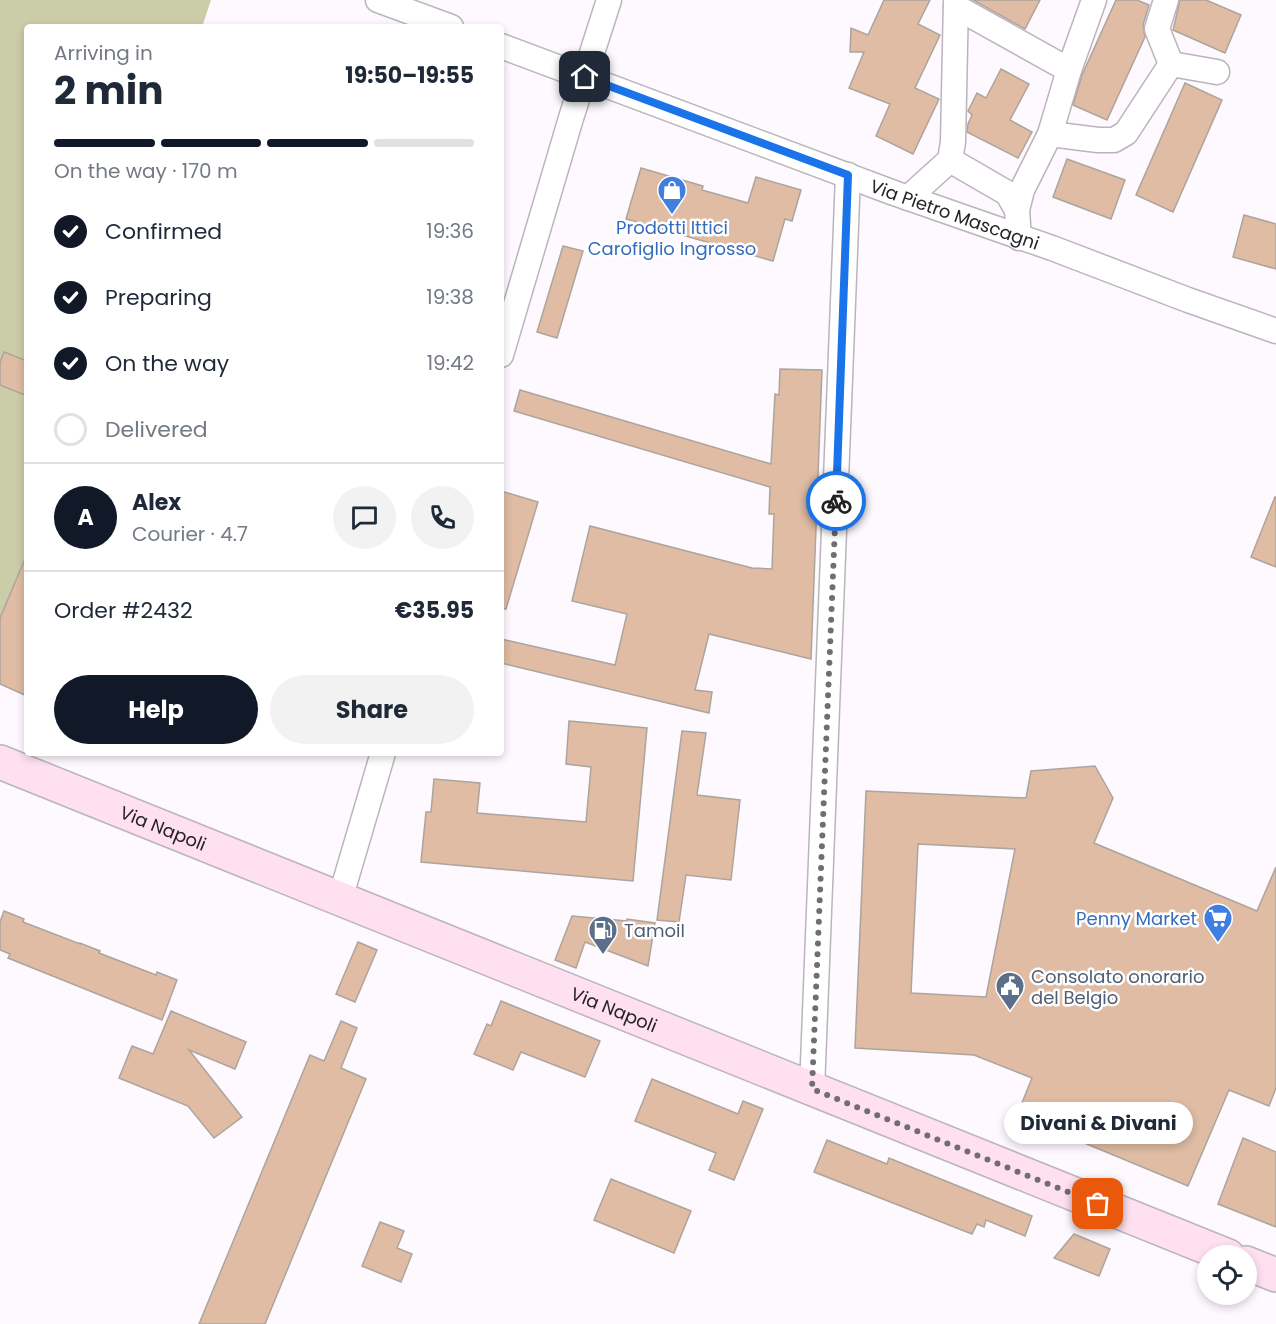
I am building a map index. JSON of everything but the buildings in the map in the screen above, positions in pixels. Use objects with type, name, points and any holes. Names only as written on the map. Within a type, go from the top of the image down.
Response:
[{"type":"main road","name":"Via Napoli","points":[[0,762],[1201,1245]]},
{"type":"main road","points":[[1257,1267],[1276,1275]]},
{"type":"street","points":[[378,0],[442,24]]},
{"type":"street","points":[[504,345],[609,0]]},
{"type":"street","points":[[1019,237],[1017,210],[1022,190],[1050,134],[1069,70],[1094,0]]},
{"type":"street","points":[[1166,0],[1157,29],[1172,64]]},
{"type":"street","points":[[908,198],[950,160],[956,4],[1069,70]]},
{"type":"street","name":"Via Pietro Mascagni","points":[[504,47],[908,198],[1276,331]]},
{"type":"street","points":[[1050,134],[1114,140],[1126,133],[1172,64]]},
{"type":"street","points":[[1172,64],[1217,72]]},
{"type":"street","points":[[950,160],[1007,193],[1017,210]]},
{"type":"street","points":[[812,1089],[848,175]]},
{"type":"street","points":[[340,899],[382,756]]},
{"type":"green space","points":[[0,0],[211,0],[203,24],[24,24],[24,559],[0,618]]},
{"type":"way so far","points":[[836,501],[812,1089],[1098,1204]]},
{"type":"place","name":"Prodotti Ittici Carofiglio Ingrosso","points":[[672,216]]},
{"type":"place","name":"Penny Market","points":[[1218,944]]},
{"type":"place","name":"Tamoil","points":[[603,956]]},
{"type":"place","name":"Consolato onorario del Belgio","points":[[1010,1012]]},
{"type":"place","name":"Divani & Divani","points":[[1098,1204]]},
{"type":"route","points":[[585,77],[848,175],[836,501]]}]
